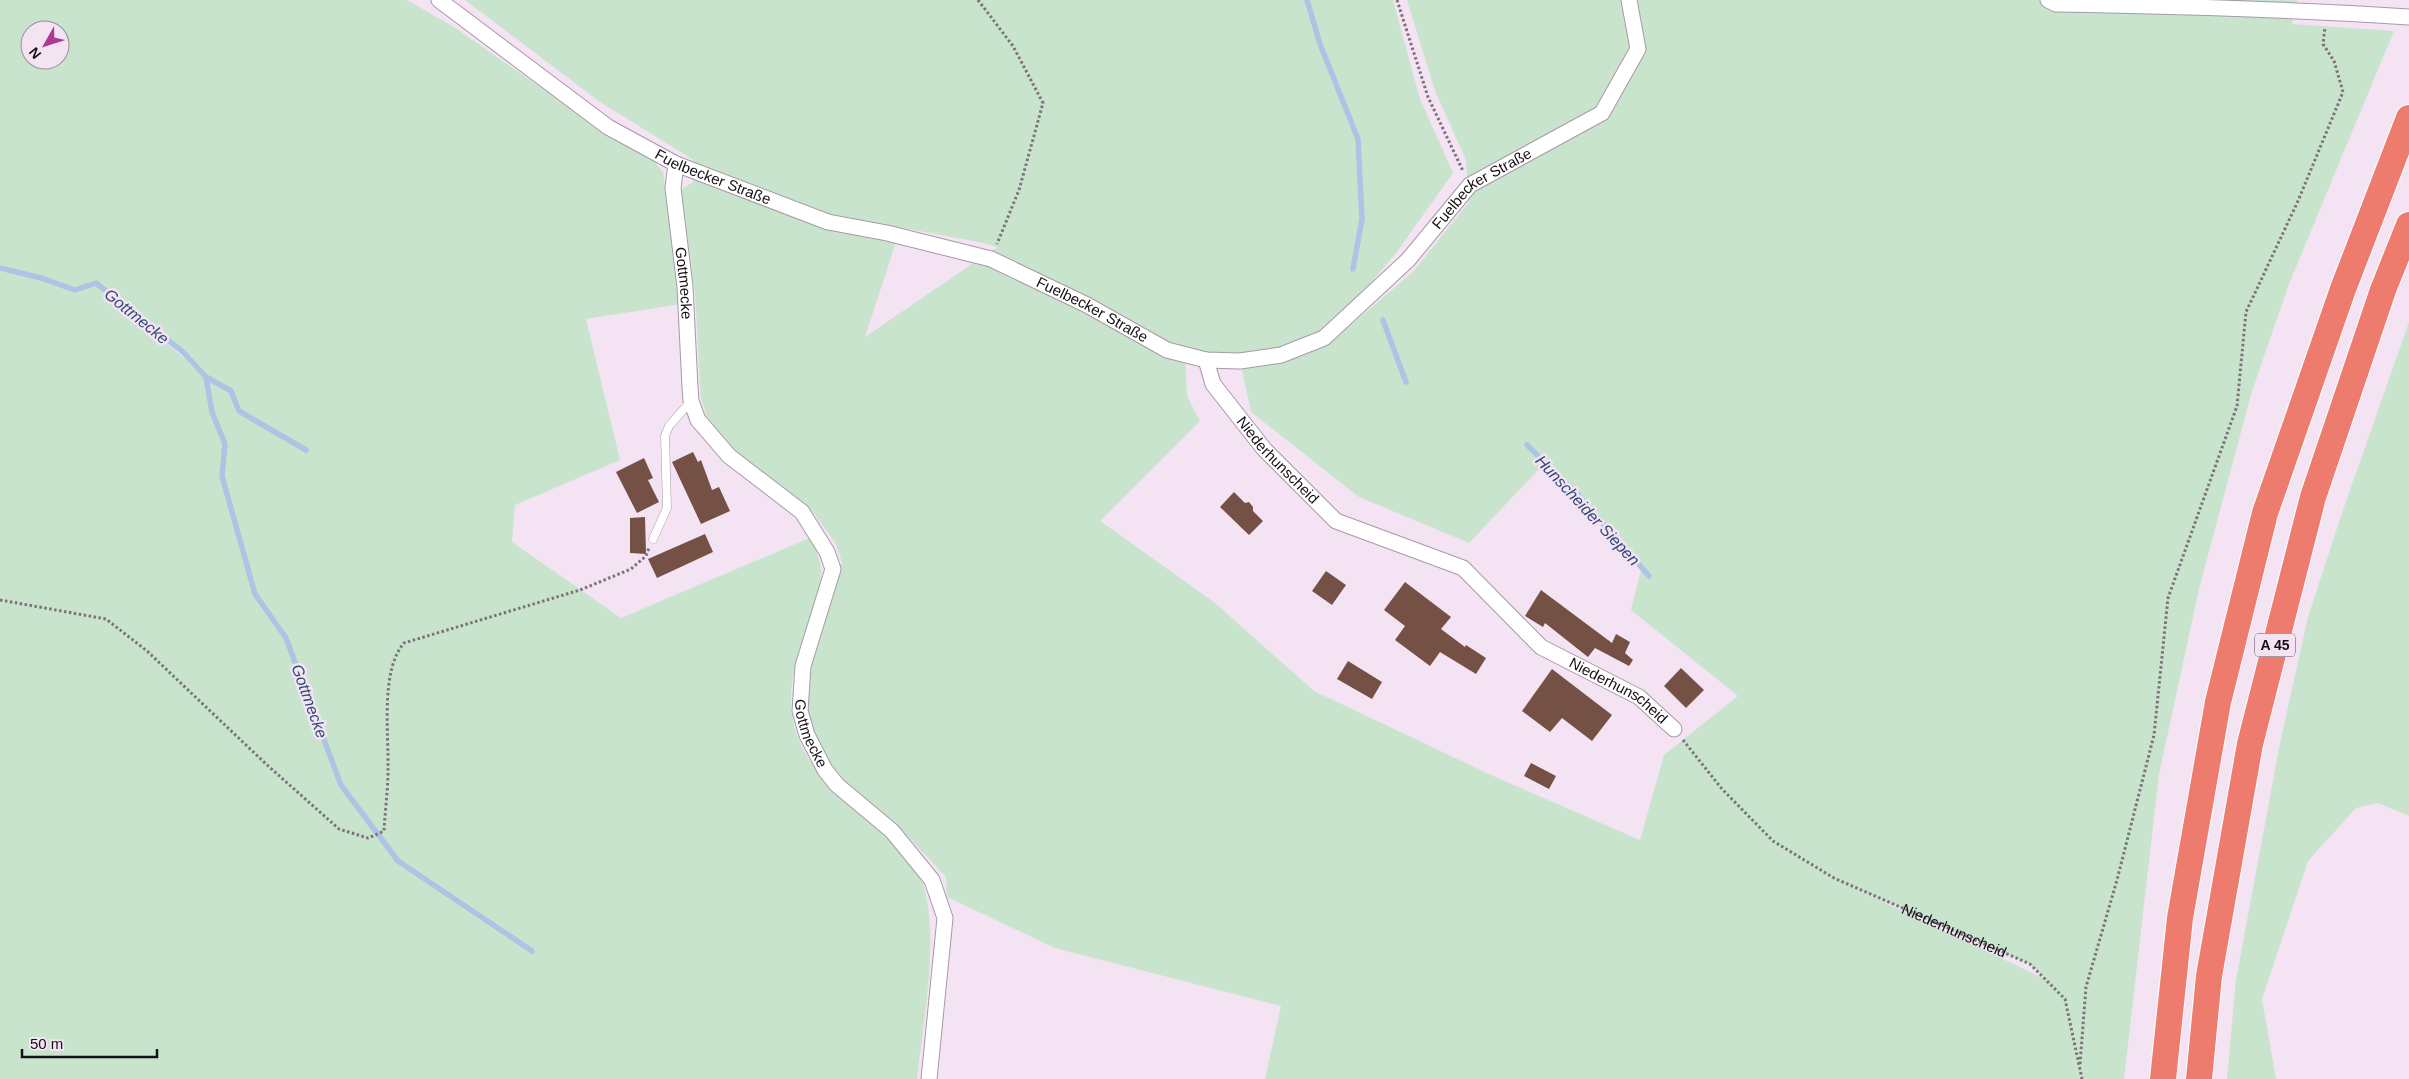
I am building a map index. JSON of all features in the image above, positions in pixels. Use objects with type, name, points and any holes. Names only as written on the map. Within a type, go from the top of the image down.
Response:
[{"type":"highway","name":"A 45","points":[[2163,1079],[2180,918],[2218,702],[2265,513],[2343,289],[2409,118]]},
{"type":"highway","name":"A 45","points":[[2199,1079],[2209,976],[2250,744],[2313,497],[2383,290],[2409,225]]},
{"type":"street","name":"Fuelbecker Straße","points":[[439,0],[608,126],[676,164],[828,222],[887,233],[990,259],[1087,305],[1166,350],[1206,360],[1240,361],[1282,355],[1324,338],[1408,260],[1470,185],[1602,113],[1638,49],[1629,0]]},
{"type":"street","points":[[2048,0],[2056,4],[2272,8],[2409,17]]},
{"type":"street","name":"Gottmecke","points":[[676,164],[673,188],[685,287],[691,401],[698,420],[728,456],[802,512],[828,552],[833,569],[803,666],[800,711],[807,736],[825,770],[837,785],[892,831],[932,880],[945,918],[930,1079]]},
{"type":"street","name":"Niederhunscheid","points":[[1206,360],[1213,384],[1264,449],[1336,520],[1463,568],[1541,647],[1639,697],[1674,729]]},
{"type":"lane","points":[[653,539],[667,508],[665,436],[669,426],[691,401]]},
{"type":"path","points":[[978,0],[1013,46],[1043,103],[1019,190],[990,259]]},
{"type":"path","points":[[1397,0],[1428,97],[1470,185]]},
{"type":"path","points":[[2080,1064],[2086,987],[2117,880],[2154,735],[2168,598],[2237,406],[2246,312],[2298,201],[2343,92],[2334,61],[2323,44],[2327,13]]},
{"type":"path","points":[[0,600],[106,619],[147,652],[338,829],[368,838],[384,831],[388,772],[388,685],[396,652],[404,643],[580,590],[631,569],[646,556],[653,539]]},
{"type":"path","name":"Niederhunscheid","points":[[1674,729],[1722,789],[1773,841],[1834,878],[2030,964],[2065,999],[2082,1079]]},
{"type":"green space","points":[[0,0],[407,0],[454,27],[537,85],[651,158],[663,172],[681,304],[586,319],[620,460],[515,505],[512,542],[621,618],[812,537],[820,562],[821,576],[793,677],[791,706],[793,721],[803,749],[819,773],[828,784],[872,823],[892,844],[916,873],[924,887],[928,908],[930,957],[917,1079],[0,1079]],"holes":[[[97,282],[187,353],[193,360],[189,362],[95,285]]]},
{"type":"green space","points":[[465,0],[1393,0],[1420,99],[1453,173],[1396,253],[1324,338],[1248,360],[1326,346],[1413,272],[1469,202],[1466,160],[1435,91],[1407,0],[2297,0],[2292,24],[2394,31],[2289,284],[2252,391],[2199,589],[2159,774],[2124,1079],[1265,1079],[1281,1006],[1055,948],[947,897],[946,877],[897,825],[844,780],[832,766],[813,733],[807,712],[813,655],[842,563],[836,544],[813,512],[726,444],[708,420],[701,398],[695,295],[681,190],[693,182],[693,178],[826,229],[896,242],[865,337],[994,249],[999,248],[984,243],[828,214],[693,162],[692,159],[600,102]],"holes":[[[1185,355],[1240,361],[1251,412],[1359,497],[1469,543],[1540,468],[1642,566],[1631,610],[1738,696],[1664,755],[1640,840],[1491,775],[1314,691],[1215,603],[1100,521],[1200,421],[1187,396]],[[1856,889],[2030,964],[2045,979]]]},
{"type":"green space","points":[[2409,322],[2409,816],[2378,803],[2356,808],[2308,861],[2262,999],[2276,1079],[2227,1079],[2236,980],[2280,743],[2308,617],[2342,513]]},
{"type":"building","points":[[693,452],[698,462],[701,460],[712,490],[719,487],[730,511],[701,524],[672,462]]},
{"type":"building","points":[[644,458],[653,478],[648,480],[659,502],[637,513],[616,472]]},
{"type":"building","points":[[1234,492],[1245,503],[1249,502],[1253,507],[1253,511],[1263,521],[1249,535],[1220,507]]},
{"type":"building","points":[[645,517],[646,554],[630,553],[630,518]]},
{"type":"building","points":[[705,534],[713,552],[657,578],[648,559]]},
{"type":"building","points":[[1326,571],[1346,585],[1332,605],[1312,591]]},
{"type":"building","points":[[1405,582],[1451,617],[1441,629],[1465,647],[1466,645],[1486,658],[1476,674],[1440,652],[1430,666],[1395,640],[1405,626],[1384,610]]},
{"type":"building","points":[[1541,590],[1612,643],[1616,634],[1630,642],[1625,653],[1633,660],[1629,666],[1595,648],[1588,657],[1545,623],[1543,627],[1525,616]]},
{"type":"building","points":[[1348,661],[1382,682],[1372,699],[1337,679]]},
{"type":"building","points":[[1681,668],[1704,690],[1686,708],[1664,686]]},
{"type":"building","points":[[1552,669],[1612,715],[1592,741],[1562,718],[1550,732],[1522,711]]},
{"type":"building","points":[[1531,763],[1556,776],[1549,789],[1524,776]]},
{"type":"waterway","name":"Hunscheider Siepen","points":[[1307,0],[1320,44],[1358,139],[1362,219],[1353,269]]},
{"type":"waterway","name":"Gottmecke","points":[[0,268],[41,278],[75,290],[96,283],[183,352],[206,377],[212,412],[225,444],[222,476],[255,594],[286,638],[341,785],[398,861],[532,951]]},
{"type":"waterway","name":"Hunscheider Siepen","points":[[1383,320],[1406,382]]},
{"type":"waterway","name":"Gottmecke","points":[[206,377],[231,391],[239,411],[306,450]]},
{"type":"waterway","name":"Hunscheider Siepen","points":[[1527,445],[1578,495],[1649,576]]}]
